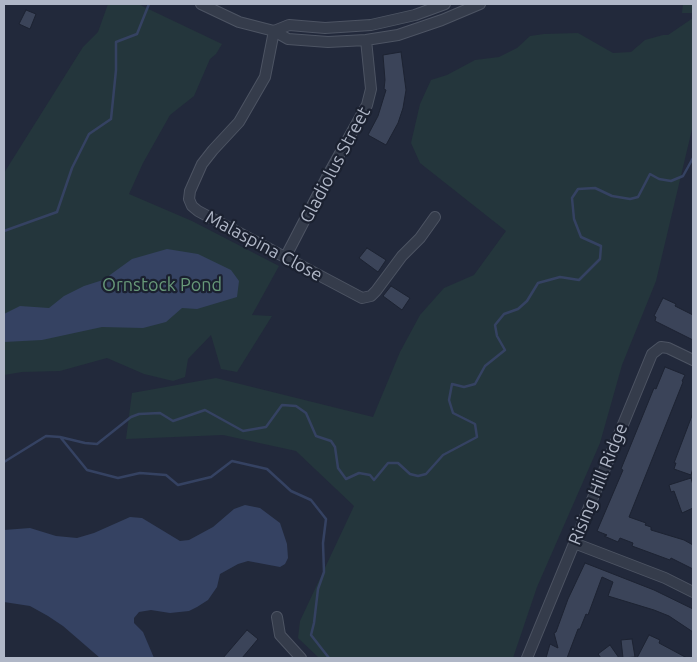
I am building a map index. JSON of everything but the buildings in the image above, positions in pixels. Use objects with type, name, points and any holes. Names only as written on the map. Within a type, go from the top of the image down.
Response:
[{"type":"street","points":[[201,4],[239,22],[274,32],[288,39],[328,42],[388,37],[424,27],[479,4]]},
{"type":"street","points":[[274,32],[289,25],[325,28],[371,25],[415,15],[445,4]]},
{"type":"street","name":"Malaspina Close","points":[[274,32],[263,81],[239,122],[205,160],[191,187],[189,199],[195,209],[358,296],[366,298],[376,291],[435,217]]},
{"type":"street","name":"Gladiolus Street","points":[[286,256],[328,175],[368,105],[371,90],[366,40]]},
{"type":"street","name":"Rising Hill Ridge","points":[[527,658],[652,354],[661,347],[668,348],[693,360]]},
{"type":"street","points":[[574,543],[665,578],[693,592]]},
{"type":"street","points":[[277,617],[280,635],[301,658]]},
{"type":"green space","name":"Ornstock Pond","points":[[108,4],[138,4],[222,44],[216,54],[210,59],[194,96],[170,115],[143,163],[129,194],[192,221],[279,266],[252,315],[272,316],[237,372],[221,369],[211,335],[188,359],[185,377],[173,381],[144,374],[107,358],[60,371],[22,372],[4,375],[4,173],[83,47],[98,32]]},
{"type":"green space","points":[[683,4],[692,4],[692,13],[682,13]]},
{"type":"green space","points":[[693,18],[693,125],[656,281],[622,365],[600,443],[537,587],[513,658],[319,658],[298,638],[300,621],[354,506],[296,451],[223,435],[126,439],[132,393],[216,378],[373,417],[400,352],[420,315],[444,288],[474,275],[506,231],[420,163],[411,143],[420,104],[431,80],[447,75],[475,60],[499,57],[517,48],[530,36],[578,33],[613,53],[631,52],[645,40],[668,35]]},
{"type":"water","points":[[167,249],[198,254],[231,270],[239,281],[237,297],[197,309],[182,308],[166,322],[143,328],[102,327],[42,340],[4,342],[4,314],[20,306],[49,308],[64,296],[84,286],[103,280],[132,259]]},
{"type":"water","points":[[245,505],[260,508],[280,523],[287,544],[288,558],[285,564],[280,567],[248,561],[238,564],[220,574],[217,587],[208,600],[189,611],[170,613],[151,610],[139,612],[134,618],[134,623],[143,632],[154,658],[100,658],[63,626],[48,616],[30,606],[4,602],[4,530],[30,528],[56,536],[77,538],[94,533],[130,517],[142,518],[180,541],[189,540],[213,527],[234,509]]},
{"type":"waterway","points":[[4,231],[57,212],[72,168],[89,134],[111,119],[116,70],[116,42],[137,34],[149,4]]},
{"type":"waterway","points":[[4,462],[46,436],[97,444],[131,417],[139,414],[160,413],[173,421],[205,410],[243,431],[266,427],[282,405],[296,406],[306,413],[316,436],[331,441],[335,447],[338,468],[346,479],[359,473],[370,475],[374,480],[388,463],[398,463],[410,474],[418,476],[426,474],[443,455],[477,437],[475,424],[453,413],[449,400],[452,384],[464,387],[475,384],[485,366],[505,350],[497,336],[495,325],[504,314],[518,309],[527,301],[538,283],[560,277],[579,280],[600,259],[601,246],[581,237],[574,219],[572,198],[578,189],[595,188],[612,196],[630,199],[638,197],[650,174],[659,179],[671,181],[683,176],[693,158]]},
{"type":"waterway","points":[[61,438],[87,470],[118,478],[140,473],[166,475],[178,485],[211,477],[232,461],[267,469],[291,491],[311,500],[326,519],[323,543],[324,572],[318,589],[311,635],[329,658]]}]
